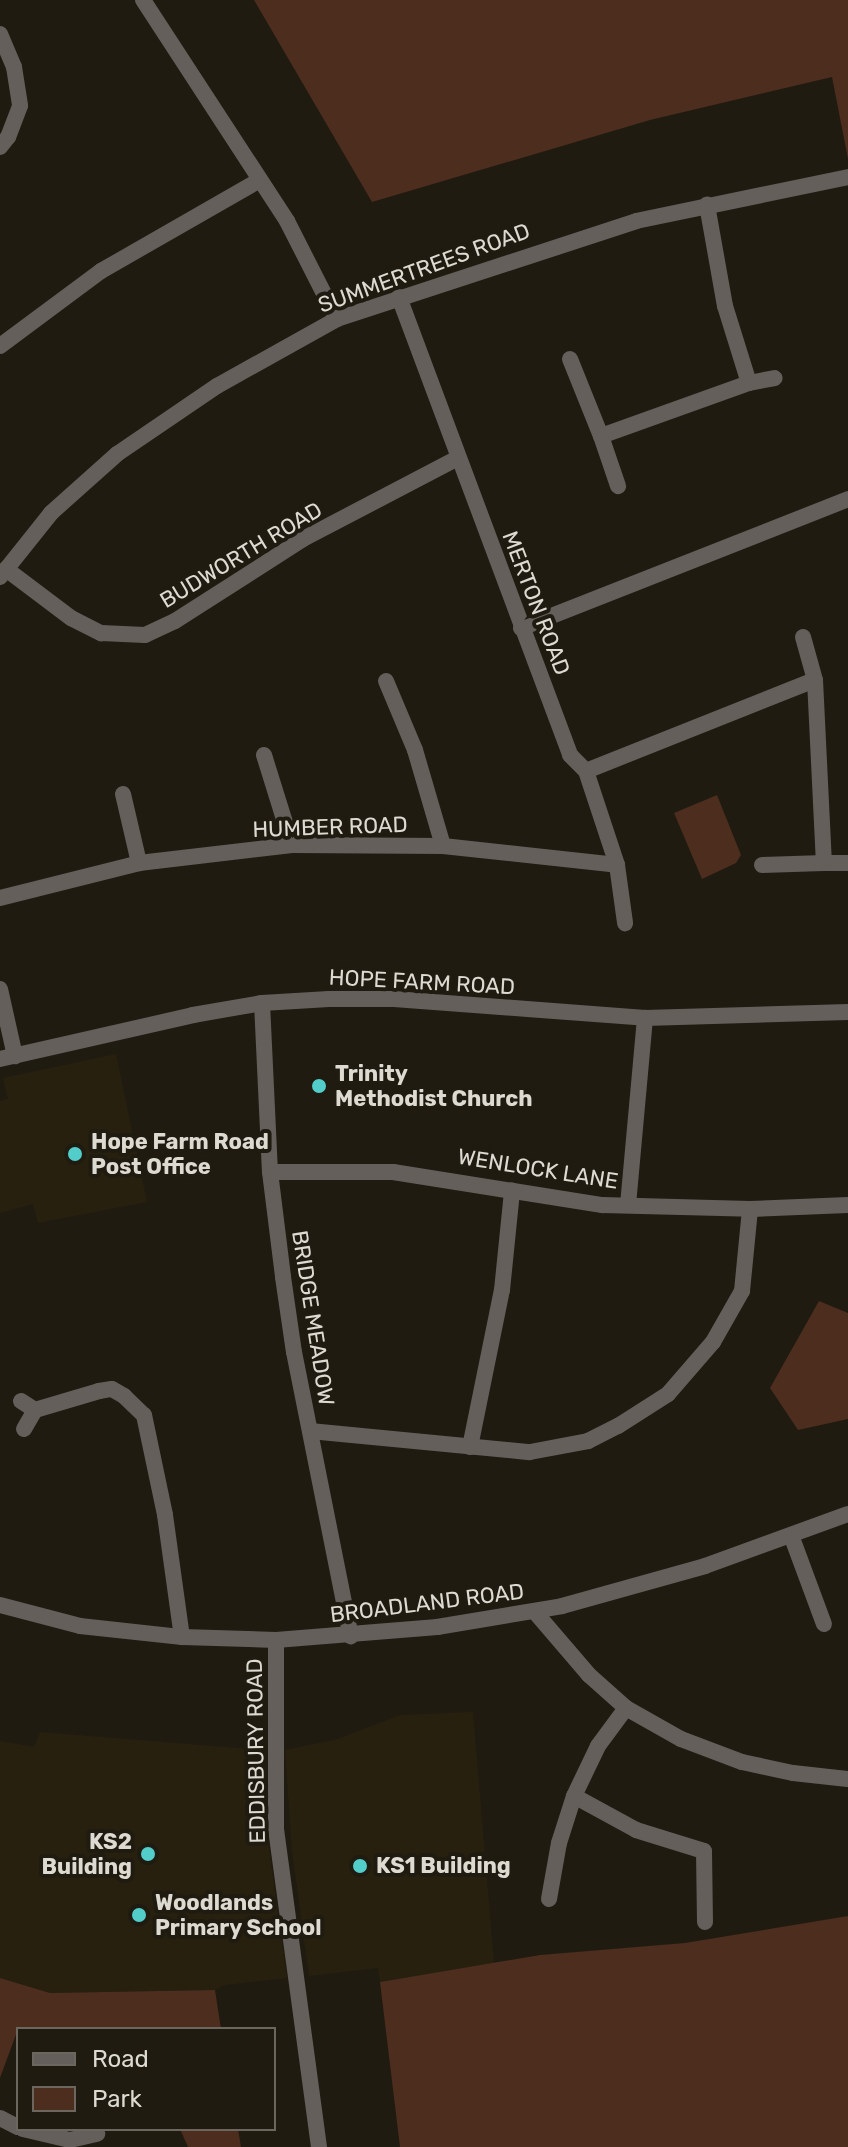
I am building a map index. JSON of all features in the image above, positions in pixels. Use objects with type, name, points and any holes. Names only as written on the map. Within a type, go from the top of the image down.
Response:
[{"type":"street","points":[[143,0],[287,221],[337,319]]},
{"type":"street","points":[[0,34],[14,67],[20,106],[8,137],[0,147]]},
{"type":"street","name":"SUMMERTREES ROAD","points":[[3,573],[51,513],[117,454],[217,386],[337,319],[569,240],[707,205],[848,177]]},
{"type":"street","points":[[0,346],[101,271],[260,180]]},
{"type":"street","points":[[707,205],[725,306],[749,383]]},
{"type":"street","name":"MERTON ROAD","points":[[399,297],[570,755],[586,771],[617,865],[625,923]]},
{"type":"street","points":[[570,359],[618,486]]},
{"type":"street","points":[[601,436],[749,383],[775,378]]},
{"type":"street","name":"BUDWORTH ROAD","points":[[3,573],[71,618],[101,633],[145,635],[175,621],[303,539],[458,458]]},
{"type":"street","points":[[521,628],[848,499]]},
{"type":"street","points":[[803,637],[815,680],[824,863]]},
{"type":"street","points":[[586,771],[815,680]]},
{"type":"street","points":[[386,681],[415,750],[443,846]]},
{"type":"street","points":[[264,755],[292,845]]},
{"type":"street","points":[[123,794],[139,863]]},
{"type":"street","name":"HUMBER ROAD","points":[[0,898],[139,863],[292,845],[443,846],[617,865]]},
{"type":"street","points":[[762,865],[848,863]]},
{"type":"street","points":[[0,989],[7,1057]]},
{"type":"street","name":"HOPE FARM ROAD","points":[[7,1057],[193,1015],[262,1003],[394,999],[645,1018],[848,1012]]},
{"type":"street","name":"BRIDGE MEADOW","points":[[262,1003],[270,1172],[294,1352],[351,1636]]},
{"type":"street","points":[[628,1205],[645,1018]]},
{"type":"street","name":"WENLOCK LANE","points":[[270,1172],[393,1172],[628,1205],[750,1209],[848,1205]]},
{"type":"street","points":[[470,1447],[502,1290],[512,1191]]},
{"type":"street","points":[[310,1431],[530,1452],[588,1441],[668,1394],[713,1342],[742,1291],[750,1209]]},
{"type":"street","points":[[24,1429],[28,1405],[112,1389],[144,1415],[165,1515],[182,1637]]},
{"type":"street","name":"BROADLAND ROAD","points":[[0,1605],[80,1626],[182,1637],[276,1640],[351,1636],[535,1612],[705,1566],[848,1514]]},
{"type":"street","points":[[791,1535],[824,1624]]},
{"type":"street","points":[[535,1612],[589,1675],[626,1708],[681,1739],[742,1762],[793,1773],[848,1779]]},
{"type":"street","name":"EDDISBURY ROAD","points":[[276,1640],[276,1829],[319,2147]]},
{"type":"street","points":[[549,1899],[559,1843],[574,1796],[598,1746],[626,1708]]},
{"type":"street","points":[[574,1796],[636,1830],[704,1851],[705,1922]]},
{"type":"street","points":[[37,2131],[88,2140]]},
{"type":"shaded area","points":[[116,1054],[147,1202],[38,1223],[33,1204],[0,1213],[0,1101],[8,1099],[3,1078]]},
{"type":"shaded area","name":"Woodlands Primary School","points":[[473,1712],[494,1963],[380,1982],[378,1968],[309,1976],[292,1851],[285,1750],[338,1739],[400,1715]]},
{"type":"shaded area","name":"Woodlands Primary School","points":[[40,1732],[261,1750],[264,1813],[287,1978],[225,1985],[215,1990],[50,1993],[0,1978],[0,1741],[34,1747]]},
{"type":"green space","points":[[254,0],[848,0],[848,159],[832,77],[650,120],[372,202]]},
{"type":"green space","points":[[717,795],[741,855],[736,863],[702,879],[674,813]]},
{"type":"green space","points":[[819,1301],[848,1313],[848,1419],[798,1430],[770,1388]]},
{"type":"green space","points":[[848,1916],[848,2147],[400,2147],[380,1982],[540,1955],[685,1943]]},
{"type":"green space","points":[[0,1978],[50,1993],[215,1990],[221,2027],[16,2027],[0,2078]]},
{"type":"green space","points":[[181,2131],[238,2131],[241,2147],[188,2147]]},
{"type":"place","name":"Trinity Methodist Church","points":[[319,1086]]},
{"type":"place","name":"Hope Farm Road Post Office","points":[[75,1154]]},
{"type":"place","name":"KS2 Building","points":[[148,1854]]},
{"type":"place","name":"KS1 Building","points":[[360,1866]]},
{"type":"place","name":"Woodlands Primary School","points":[[139,1915]]}]
